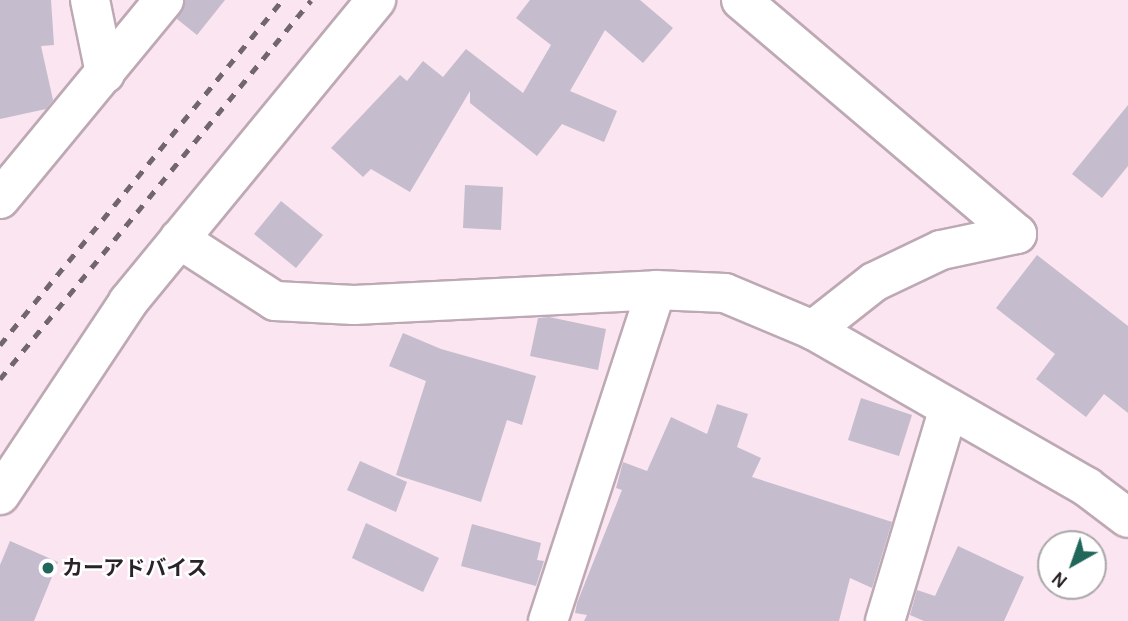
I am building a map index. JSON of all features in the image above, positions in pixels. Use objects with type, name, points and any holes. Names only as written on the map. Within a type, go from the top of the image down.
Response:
[{"type":"street","points":[[90,0],[105,73]]},
{"type":"street","points":[[0,199],[164,0]]},
{"type":"street","points":[[0,495],[128,302],[376,0]]},
{"type":"street","points":[[741,0],[1017,234],[941,250],[874,282],[813,330]]},
{"type":"street","points":[[179,239],[275,301],[354,305],[656,290],[725,293],[813,330],[1087,487],[1128,518]]},
{"type":"street","points":[[548,621],[656,290]]},
{"type":"street","points":[[885,621],[949,408]]},
{"type":"building","points":[[0,0],[51,0],[54,45],[41,46],[53,100],[46,109],[0,119]]},
{"type":"building","points":[[185,0],[225,0],[197,35],[177,19]]},
{"type":"building","points":[[530,0],[640,0],[673,28],[643,63],[605,30],[570,91],[617,111],[604,142],[562,124],[537,156],[470,103],[470,91],[410,192],[371,169],[363,177],[331,148],[400,75],[407,81],[423,61],[443,77],[466,49],[523,93],[551,45],[516,18]]},
{"type":"building","points":[[1128,105],[1128,166],[1102,198],[1072,174]]},
{"type":"building","points":[[465,185],[503,187],[501,230],[463,228]]},
{"type":"building","points":[[281,201],[323,235],[296,268],[254,234]]},
{"type":"building","points":[[1037,255],[1128,326],[1128,413],[1104,394],[1086,417],[1036,379],[1055,354],[996,308]]},
{"type":"building","points":[[549,317],[606,329],[598,370],[530,356],[538,318]]},
{"type":"building","points":[[403,333],[441,349],[536,376],[522,425],[507,420],[481,502],[396,475],[426,381],[389,366]]},
{"type":"building","points":[[861,398],[912,415],[899,456],[848,440]]},
{"type":"building","points":[[717,404],[748,414],[737,447],[761,458],[752,477],[892,522],[872,588],[850,578],[839,621],[584,621],[587,615],[575,613],[577,603],[622,490],[616,488],[623,462],[647,471],[671,417],[707,434]]},
{"type":"building","points":[[360,461],[407,482],[396,512],[347,490]]},
{"type":"building","points":[[366,523],[439,558],[423,592],[352,558]]},
{"type":"building","points":[[472,524],[541,543],[537,560],[544,561],[536,586],[461,566]]},
{"type":"building","points":[[10,541],[58,562],[34,621],[0,621],[0,565]]},
{"type":"building","points":[[958,546],[1024,577],[1004,621],[924,621],[910,615],[917,590],[935,596]]},
{"type":"railway","points":[[0,345],[282,0]]},
{"type":"railway","points":[[0,379],[311,0]]},
{"type":"place","name":"カーアドバイス","points":[[48,568]]}]
